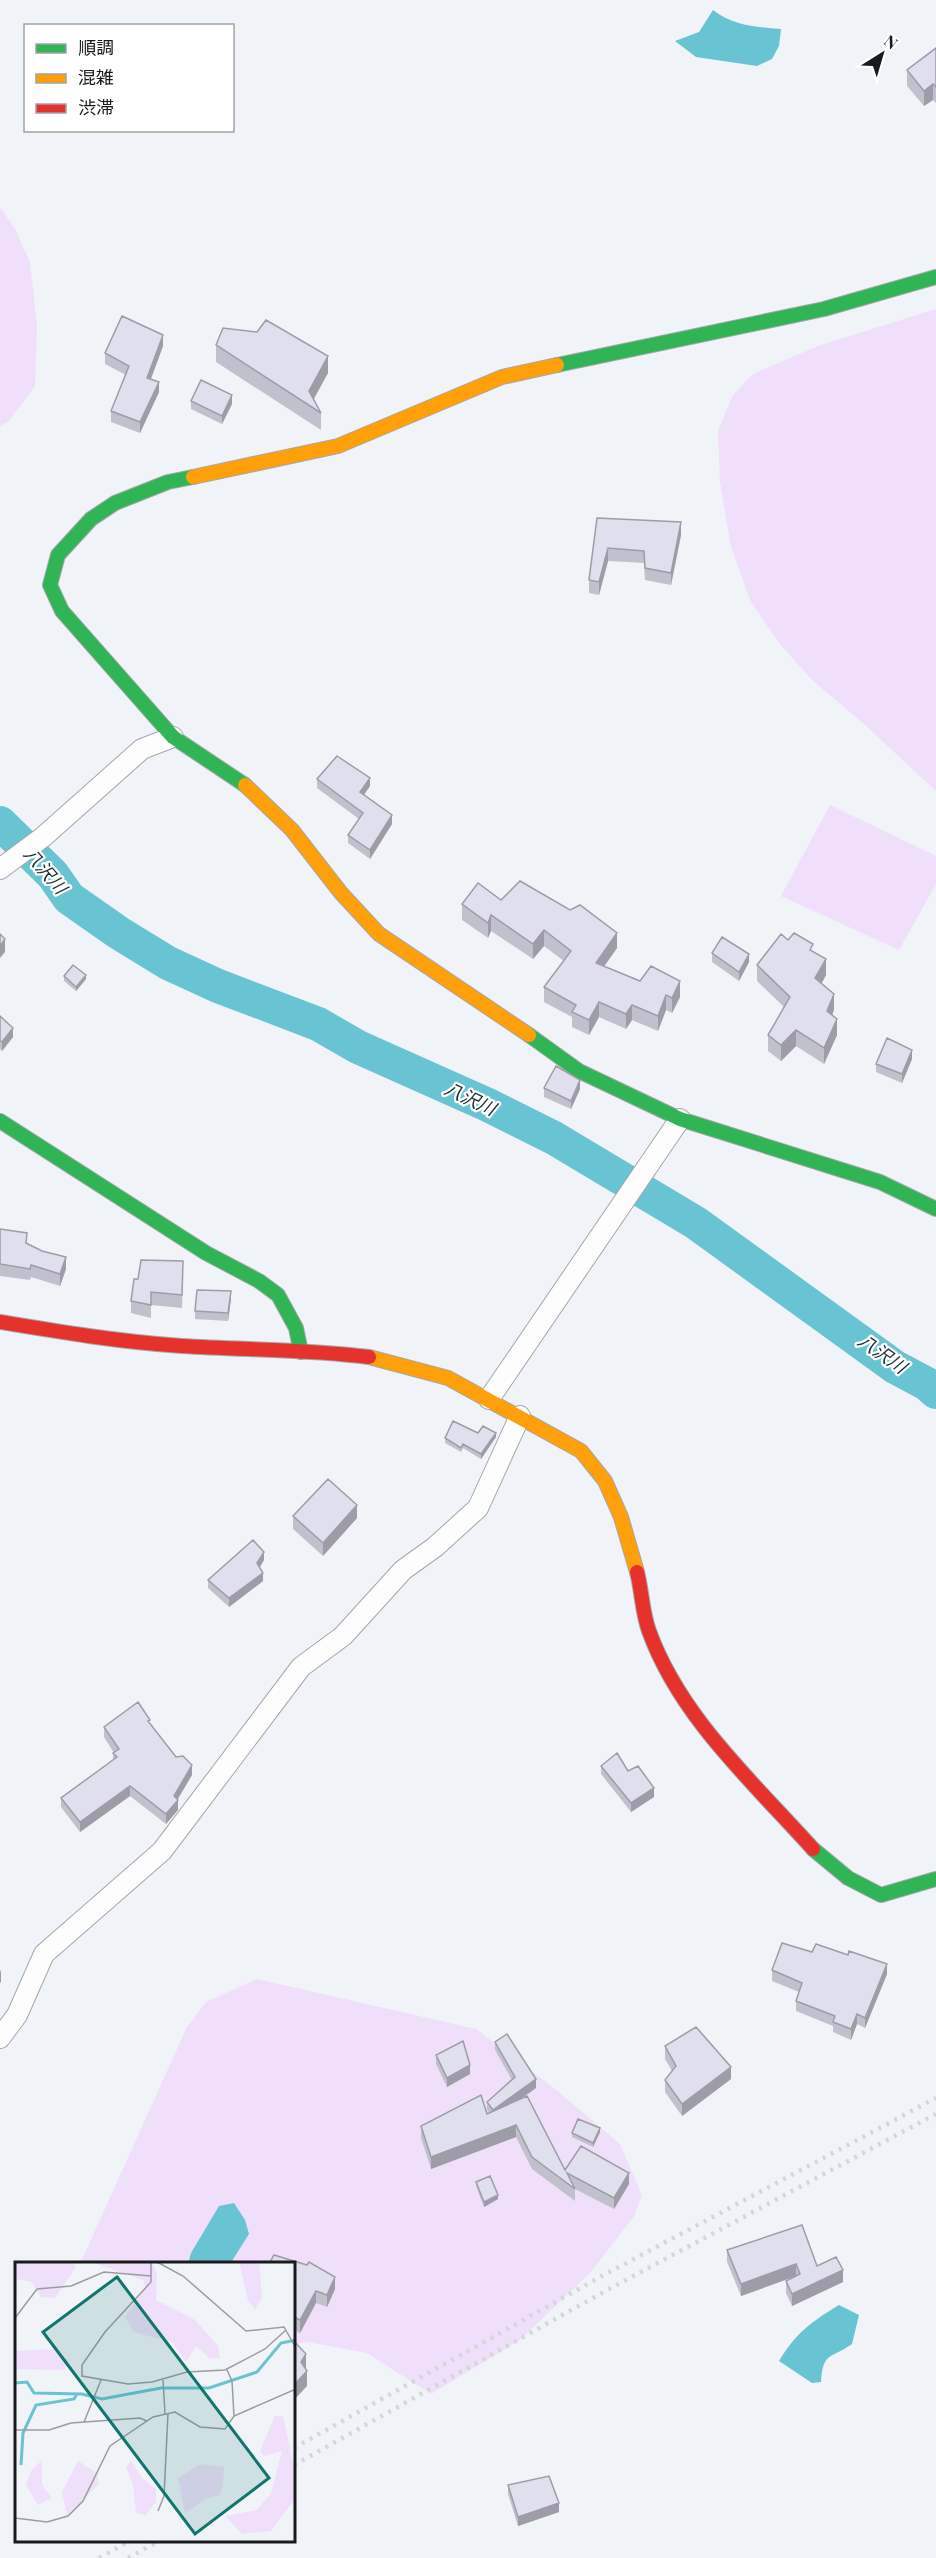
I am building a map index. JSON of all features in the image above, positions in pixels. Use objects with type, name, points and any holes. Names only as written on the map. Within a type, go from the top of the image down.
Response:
[{"type":"street","points":[[936,278],[824,309],[502,377],[338,446],[168,482],[115,503],[91,519],[58,555],[51,585],[62,611],[173,737],[253,790],[292,830],[341,894],[379,934],[463,989],[579,1071],[680,1119],[880,1182],[936,1209]]},
{"type":"street","points":[[3,868],[43,837],[142,749],[173,737]]},
{"type":"street","points":[[489,1399],[680,1119]]},
{"type":"street","points":[[0,1120],[206,1253],[259,1281],[278,1295],[296,1328],[301,1352]]},
{"type":"street","points":[[0,1322],[89,1337],[181,1346],[337,1353],[405,1364],[448,1377],[580,1451],[605,1481],[621,1517],[638,1576],[648,1629],[667,1672],[706,1731],[821,1858],[848,1878],[881,1895],[936,1880]]},
{"type":"street","points":[[0,2038],[17,2015],[44,1954],[162,1851],[301,1667],[343,1636],[403,1570],[435,1548],[478,1508],[520,1416]]},
{"type":"shaded area","points":[[0,207],[15,229],[30,262],[37,326],[35,386],[9,421],[0,426]]},
{"type":"shaded area","points":[[936,309],[936,791],[864,724],[812,680],[780,644],[751,602],[731,547],[720,482],[718,431],[733,395],[753,374],[818,346]]},
{"type":"shaded area","points":[[830,805],[936,856],[936,884],[899,950],[781,896]]},
{"type":"shaded area","points":[[257,1979],[476,2029],[554,2088],[620,2144],[642,2195],[634,2216],[591,2272],[520,2340],[431,2394],[367,2353],[308,2342],[296,2344],[296,2262],[81,2262],[187,2027],[206,2002]]},
{"type":"water","points":[[713,10],[737,23],[781,29],[779,46],[772,59],[757,66],[696,57],[675,41],[699,32]]},
{"type":"water","points":[[234,2203],[245,2220],[249,2234],[231,2262],[189,2262],[191,2253],[219,2206]]},
{"type":"water","points":[[839,2305],[859,2315],[852,2344],[829,2357],[824,2365],[821,2382],[812,2383],[779,2361],[805,2329]]},
{"type":"building","points":[[936,48],[936,87],[933,84],[924,91],[907,70]]},
{"type":"building","points":[[122,316],[163,335],[147,378],[159,382],[140,422],[111,411],[129,366],[105,353]]},
{"type":"building","points":[[266,320],[328,356],[309,391],[321,413],[216,345],[223,328],[257,332]]},
{"type":"building","points":[[201,380],[232,395],[222,416],[191,401]]},
{"type":"building","points":[[597,518],[681,522],[671,573],[645,568],[644,551],[608,548],[599,582],[589,580]]},
{"type":"building","points":[[337,756],[370,778],[360,792],[392,815],[370,850],[348,835],[363,813],[317,779]]},
{"type":"building","points":[[520,881],[570,910],[580,905],[617,933],[596,963],[640,981],[651,966],[680,981],[672,998],[666,995],[658,1016],[632,1005],[626,1014],[599,1002],[589,1020],[572,1012],[576,1005],[544,987],[571,951],[544,930],[533,944],[491,915],[488,923],[462,904],[478,883],[501,900]]},
{"type":"building","points":[[794,933],[813,944],[810,950],[826,959],[815,978],[834,994],[827,1011],[837,1019],[824,1048],[796,1030],[781,1045],[768,1035],[790,997],[757,965],[781,934],[788,940]]},
{"type":"building","points":[[0,934],[5,939],[0,946]]},
{"type":"building","points":[[722,937],[749,954],[739,972],[712,953]]},
{"type":"building","points":[[73,965],[86,975],[76,987],[64,976]]},
{"type":"building","points":[[0,1016],[13,1028],[2,1042],[0,1041]]},
{"type":"building","points":[[887,1038],[912,1050],[902,1074],[876,1064]]},
{"type":"building","points":[[556,1066],[580,1080],[571,1101],[544,1088]]},
{"type":"building","points":[[0,1229],[27,1233],[26,1243],[42,1251],[66,1257],[60,1274],[31,1265],[30,1269],[0,1264]]},
{"type":"building","points":[[141,1260],[183,1261],[182,1295],[151,1292],[151,1305],[131,1301],[134,1279],[138,1279]]},
{"type":"building","points":[[197,1290],[231,1291],[228,1313],[195,1311]]},
{"type":"building","points":[[453,1421],[478,1433],[483,1426],[496,1433],[481,1454],[463,1444],[461,1448],[445,1438]]},
{"type":"building","points":[[328,1479],[357,1505],[323,1543],[293,1516]]},
{"type":"building","points":[[253,1540],[264,1552],[257,1563],[263,1573],[229,1598],[208,1580]]},
{"type":"building","points":[[138,1702],[150,1720],[148,1721],[176,1757],[183,1756],[192,1765],[174,1796],[178,1800],[166,1814],[130,1786],[80,1822],[61,1798],[117,1757],[113,1753],[119,1749],[104,1727]]},
{"type":"building","points":[[617,1753],[628,1771],[638,1766],[654,1788],[631,1803],[601,1766]]},
{"type":"building","points":[[782,1943],[812,1952],[816,1944],[848,1955],[849,1951],[887,1964],[865,2018],[857,2014],[851,2029],[833,2022],[835,2016],[796,2001],[802,1983],[772,1970]]},
{"type":"building","points":[[696,2027],[731,2067],[682,2104],[665,2080],[676,2066],[665,2046]]},
{"type":"building","points":[[507,2034],[536,2079],[493,2110],[487,2102],[515,2077],[495,2042]]},
{"type":"building","points":[[463,2041],[470,2065],[447,2078],[436,2055]]},
{"type":"building","points":[[481,2095],[487,2114],[527,2096],[565,2170],[581,2146],[629,2173],[614,2198],[567,2173],[575,2189],[532,2157],[516,2125],[431,2157],[421,2126]]},
{"type":"building","points":[[578,2119],[600,2128],[593,2143],[572,2133]]},
{"type":"building","points":[[490,2176],[498,2195],[484,2202],[476,2182]]},
{"type":"building","points":[[802,2225],[817,2266],[836,2257],[843,2270],[792,2294],[786,2281],[800,2274],[796,2264],[741,2284],[727,2250]]},
{"type":"building","points":[[274,2255],[307,2265],[309,2262],[335,2277],[327,2295],[316,2291],[300,2320],[296,2318],[296,2262],[270,2262]]},
{"type":"building","points":[[296,2343],[306,2354],[301,2362],[307,2371],[296,2383]]},
{"type":"building","points":[[549,2476],[559,2503],[518,2517],[508,2485]]},
{"type":"waterway","name":"八沢川","points":[[0,823],[53,875],[69,898],[119,933],[168,963],[218,986],[318,1024],[358,1047],[488,1105],[554,1138],[696,1223],[895,1367],[927,1384],[936,1392]]},
{"type":"railway","points":[[296,2447],[602,2276],[936,2098]]},
{"type":"railway","points":[[296,2464],[609,2289],[936,2114]]},
{"type":"railway","points":[[99,2558],[126,2543]]},
{"type":"railway","points":[[128,2558],[155,2543]]},
{"type":"traffic: fast","points":[[557,365],[824,309],[936,277]]},
{"type":"traffic: fast","points":[[193,477],[168,482],[115,503],[91,519],[58,555],[50,585],[62,611],[173,737],[245,785]]},
{"type":"traffic: fast","points":[[529,1035],[579,1071],[680,1119],[880,1182],[936,1209]]},
{"type":"traffic: fast","points":[[0,1121],[206,1253],[259,1281],[278,1295],[296,1328],[301,1352]]},
{"type":"traffic: fast","points":[[813,1849],[848,1878],[881,1895],[936,1879]]},
{"type":"traffic: slow","points":[[193,477],[338,446],[502,377],[557,365]]},
{"type":"traffic: slow","points":[[245,785],[292,830],[341,893],[379,934],[529,1035]]},
{"type":"traffic: slow","points":[[369,1357],[448,1378],[581,1451],[605,1481],[621,1517],[637,1572]]},
{"type":"traffic: jam","points":[[0,1322],[159,1344],[322,1352],[369,1357]]},
{"type":"traffic: jam","points":[[637,1572],[649,1631],[662,1662],[679,1692],[720,1747],[813,1849]]}]
